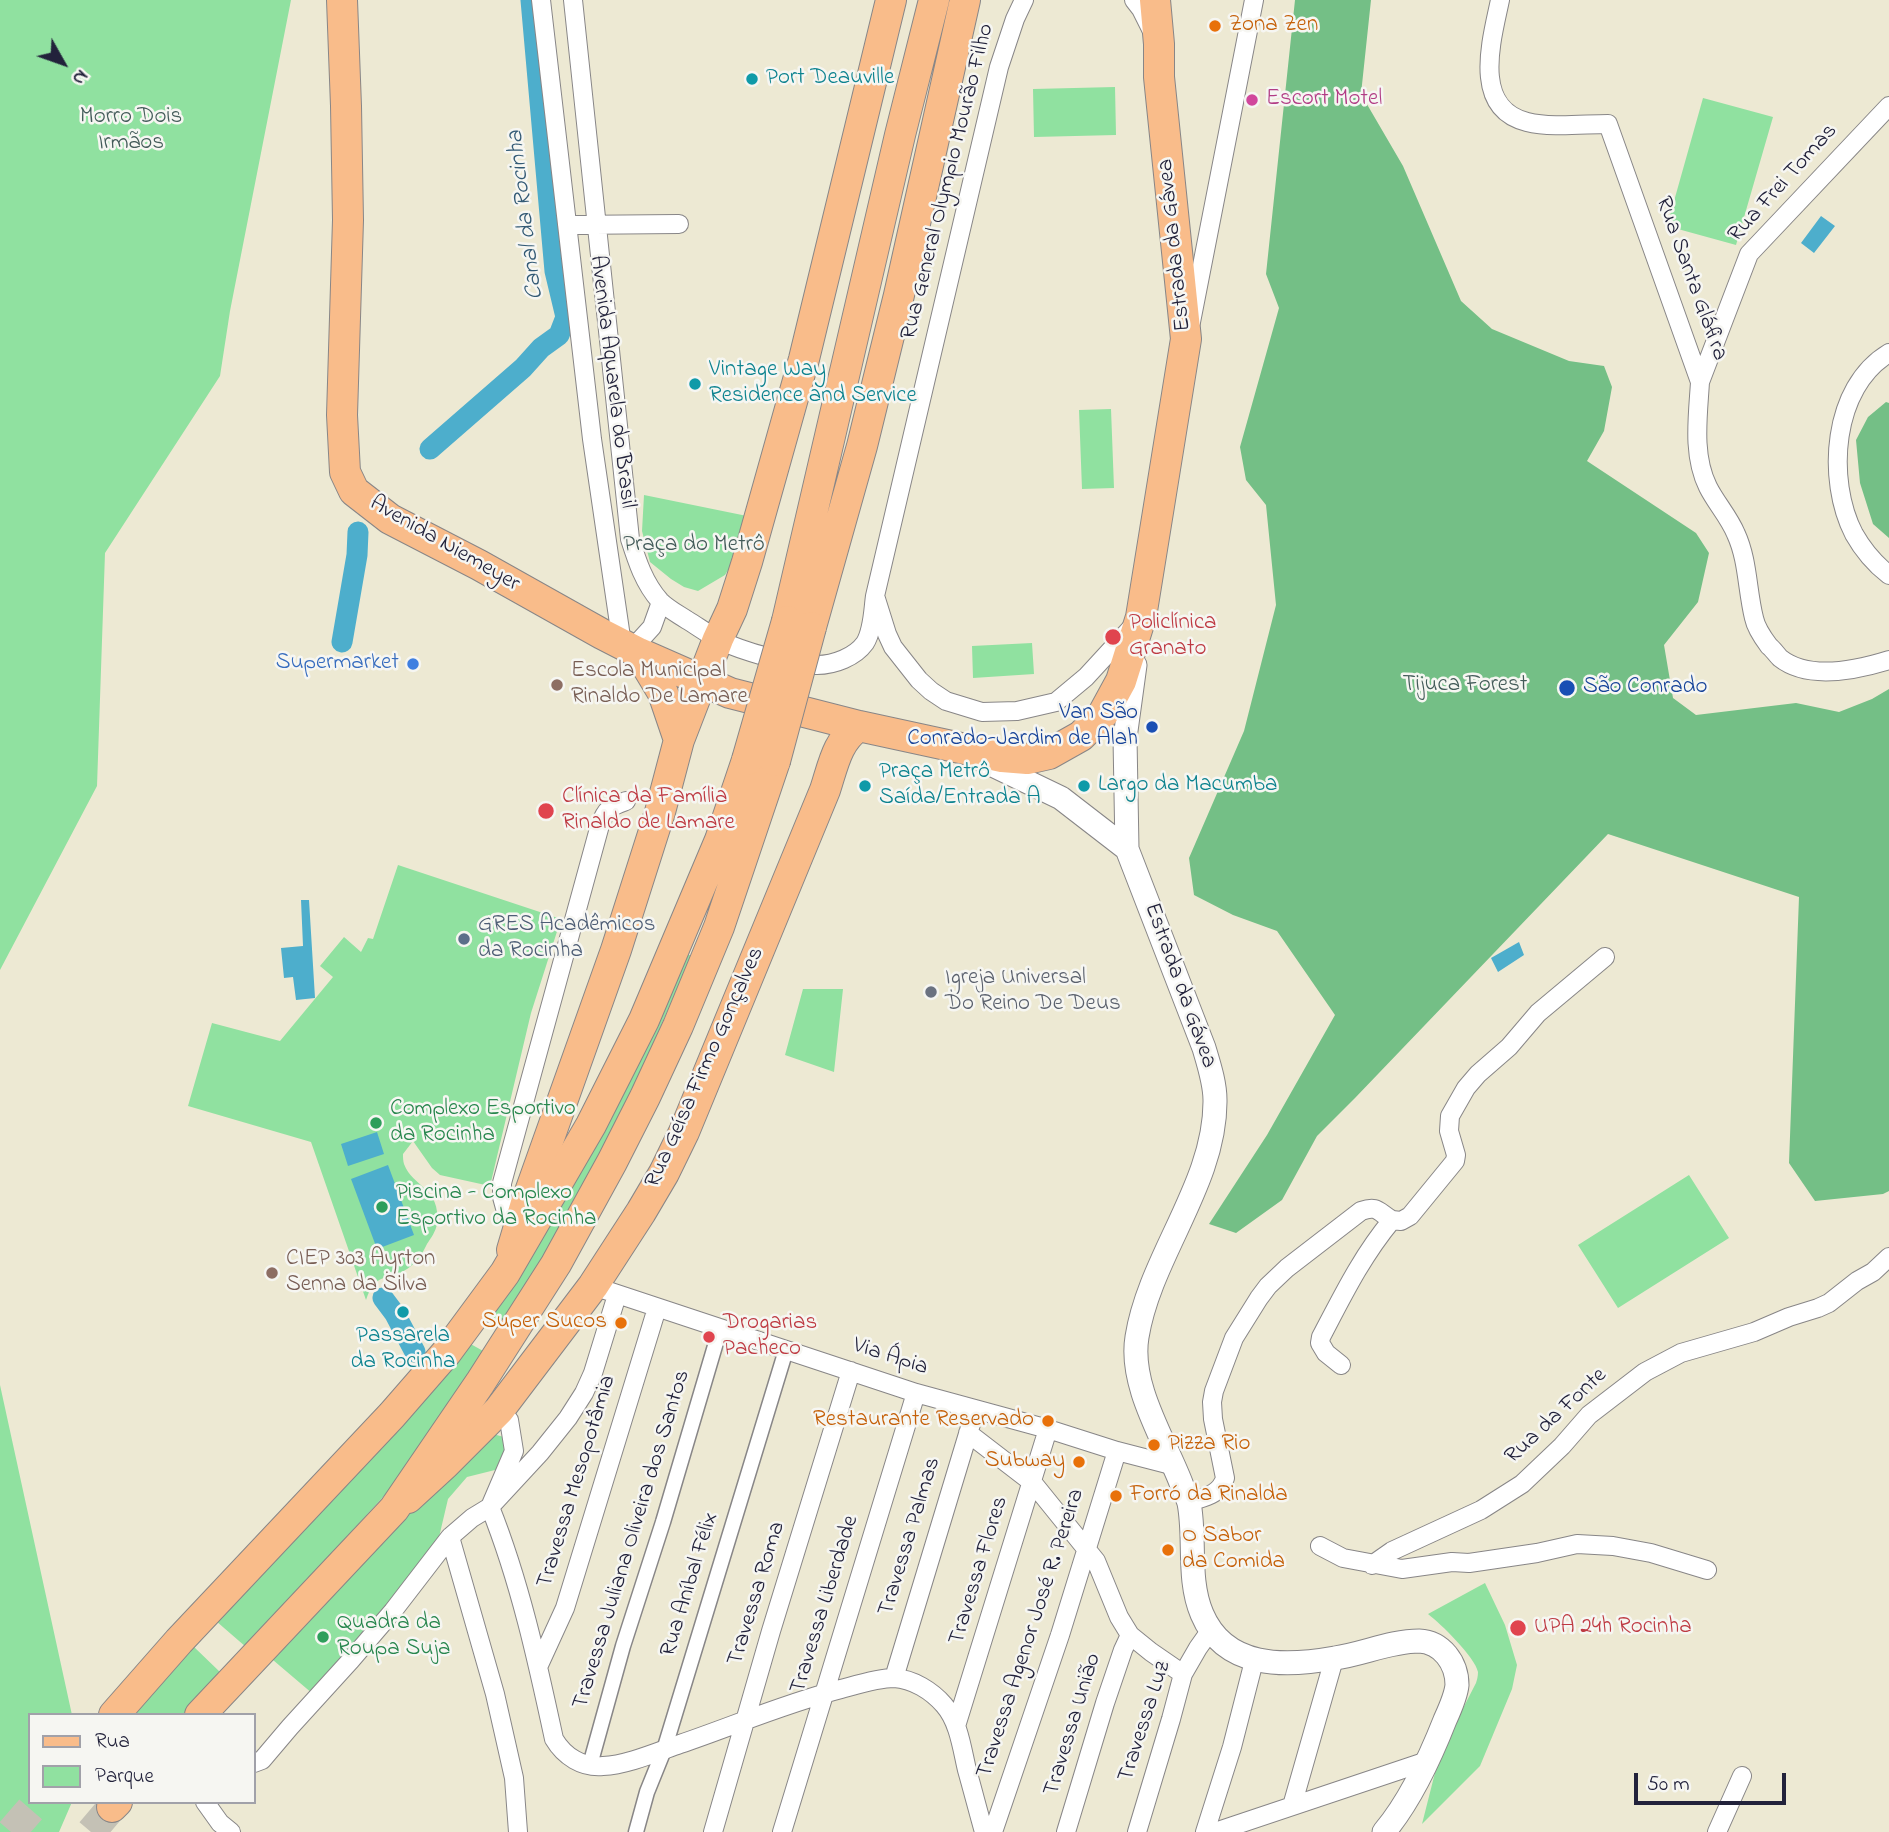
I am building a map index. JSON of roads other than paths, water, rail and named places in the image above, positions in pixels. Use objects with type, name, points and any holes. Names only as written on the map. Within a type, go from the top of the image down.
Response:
[{"type":"main road","name":"Avenida Niemeyer","points":[[342,0],[348,220],[342,415],[344,460],[348,481],[354,491],[390,519],[631,649],[742,697],[1002,757],[1027,758],[1049,754],[1081,736],[1103,714],[1121,681],[1141,617]]},
{"type":"main road","points":[[505,1273],[526,1203],[637,885],[679,740],[701,680],[732,609],[747,562],[804,359],[891,0]]},
{"type":"main road","points":[[799,624],[900,135],[934,0]]},
{"type":"main road","points":[[202,1713],[394,1509],[480,1383],[556,1264],[618,1152],[678,1026],[719,927],[799,624],[862,446],[965,0]]},
{"type":"main road","points":[[951,56],[977,0]]},
{"type":"main road","name":"Estrada da Gávea","points":[[1141,617],[1186,338],[1160,90],[1155,0]]},
{"type":"main road","points":[[631,649],[663,693],[679,740]]},
{"type":"main road","name":"Rua Geísa Firmo Gonçalves","points":[[394,1509],[439,1470],[499,1410],[605,1290],[641,1212],[674,1152],[712,1065],[825,790],[841,744],[850,732],[859,726]]},
{"type":"main road","points":[[116,1713],[446,1353],[505,1273],[591,1125],[644,1020],[719,840],[761,760]]},
{"type":"street","name":"Avenida Aquarela do Brasil","points":[[541,0],[592,439],[631,649]]},
{"type":"street","name":"Avenida Aquarela do Brasil","points":[[573,0],[630,539],[647,583],[661,602],[718,639],[794,662],[816,665],[832,663],[855,653],[864,643],[870,630],[875,596]]},
{"type":"street","name":"Rua General Olympio Mourão Filho","points":[[875,596],[999,67],[1024,0]]},
{"type":"street","points":[[1134,0],[1159,44]]},
{"type":"street","points":[[1186,338],[1194,315],[1254,0]]},
{"type":"street","name":"Rua Santa Gláfira","points":[[1500,0],[1490,50],[1489,76],[1497,101],[1509,113],[1526,122],[1608,124],[1700,382],[1700,464],[1708,487],[1736,534],[1749,585],[1754,620],[1764,639],[1781,658],[1802,669],[1827,671],[1889,660]]},
{"type":"street","name":"Rua Frei Tomas","points":[[1700,382],[1749,254],[1889,107]]},
{"type":"street","points":[[567,225],[679,224]]},
{"type":"street","points":[[1889,353],[1863,376],[1848,404],[1839,434],[1837,461],[1845,512],[1854,535],[1869,556],[1889,575]]},
{"type":"street","points":[[875,596],[890,640],[919,680],[946,701],[982,712],[1017,711],[1056,702],[1086,677],[1141,617]]},
{"type":"street","points":[[631,649],[652,627],[661,602]]},
{"type":"street","name":"Estrada da Gávea","points":[[1141,617],[1125,738],[1127,849],[1204,1048],[1216,1098],[1214,1125],[1207,1155],[1151,1286],[1136,1338],[1135,1356],[1149,1410],[1188,1502],[1196,1590],[1200,1611],[1210,1631]]},
{"type":"street","name":"Avenida Niemeyer","points":[[958,748],[1060,798],[1127,849]]},
{"type":"street","points":[[505,1208],[502,1183],[603,814],[610,807],[626,801]]},
{"type":"street","points":[[1188,1502],[1215,1493],[1225,1478],[1213,1419],[1214,1391],[1234,1338],[1259,1298],[1287,1268],[1361,1211],[1375,1208],[1392,1220],[1401,1221],[1410,1216],[1454,1161],[1449,1131],[1450,1116],[1466,1088],[1509,1047],[1538,1013],[1605,957]]},
{"type":"street","points":[[1341,1365],[1326,1353],[1320,1343],[1321,1337],[1356,1270],[1372,1244],[1392,1220]]},
{"type":"street","name":"Rua da Fonte","points":[[1372,1564],[1392,1551],[1481,1510],[1522,1484],[1562,1446],[1589,1415],[1645,1372],[1681,1353],[1754,1332],[1829,1303],[1889,1257]]},
{"type":"street","points":[[256,1762],[262,1760],[351,1660],[450,1537],[490,1507],[568,1418],[584,1393],[601,1351],[605,1290]]},
{"type":"street","name":"Via Ápia","points":[[605,1290],[916,1392],[1175,1466]]},
{"type":"street","name":"Travessa Mesopotâmia","points":[[538,1667],[565,1608],[657,1308]]},
{"type":"street","name":"Travessa Juliana Oliveira dos Santos","points":[[590,1765],[622,1646],[663,1522],[720,1329]]},
{"type":"street","name":"Rua Aníbal Félix","points":[[636,1832],[647,1793],[664,1750],[786,1350]]},
{"type":"street","name":"Travessa Roma","points":[[713,1832],[744,1721],[851,1371]]},
{"type":"street","name":"Travessa Liberdade","points":[[782,1832],[916,1392]]},
{"type":"street","points":[[499,1410],[509,1420],[514,1451],[490,1507],[530,1629],[554,1739],[560,1749],[572,1759],[590,1765],[618,1763],[664,1750],[825,1693],[894,1678],[919,1685],[947,1707],[956,1726],[984,1832]]},
{"type":"street","name":"Travessa Palmas","points":[[894,1678],[975,1410]]},
{"type":"street","name":"Travessa Flores","points":[[956,1726],[1048,1429]]},
{"type":"street","points":[[968,1433],[1033,1483],[1088,1549],[1103,1575],[1119,1617],[1130,1634],[1183,1674]]},
{"type":"street","name":"Travessa Agenor José R. Pereira","points":[[993,1832],[1088,1549],[1117,1451]]},
{"type":"street","points":[[450,1537],[495,1693],[514,1778],[518,1832]]},
{"type":"street","points":[[1320,1546],[1343,1558],[1402,1569],[1452,1562],[1469,1563],[1577,1544],[1613,1546],[1651,1553],[1707,1570]]},
{"type":"street","points":[[1210,1631],[1219,1641],[1254,1661],[1287,1663],[1334,1658],[1420,1641],[1432,1644],[1447,1655],[1456,1674],[1457,1687],[1448,1714],[1402,1809],[1384,1832]]},
{"type":"street","name":"Travessa Luz","points":[[1137,1832],[1183,1674],[1210,1631]]},
{"type":"street","name":"Travessa União","points":[[1066,1832],[1105,1703],[1130,1634]]},
{"type":"street","points":[[1292,1806],[1334,1658]]},
{"type":"street","points":[[1205,1832],[1232,1747],[1254,1661]]},
{"type":"street","points":[[1215,1832],[1427,1761]]},
{"type":"street","points":[[1717,1832],[1742,1776]]},
{"type":"street","points":[[206,1804],[220,1823],[231,1832]]},
{"type":"water","points":[[1821,216],[1835,226],[1814,253],[1801,243]]},
{"type":"water","points":[[301,900],[309,900],[315,998],[296,1000],[293,977],[284,978],[281,948],[303,946]]},
{"type":"water","points":[[1519,942],[1524,955],[1498,972],[1491,958]]},
{"type":"water","points":[[377,1132],[384,1154],[348,1166],[341,1144]]},
{"type":"water","name":"Piscina - Complexo Esportivo da Rocinha","points":[[388,1165],[414,1235],[377,1249],[351,1179]]},
{"type":"waterway","name":"Canal da Rocinha","points":[[430,449],[523,368],[541,348],[559,335],[566,317],[555,271],[531,0]]},
{"type":"waterway","name":"Canal da Rocinha","points":[[342,642],[357,555],[358,532]]},
{"type":"waterway","name":"Canal da Rocinha","points":[[383,1298],[395,1314],[415,1352]]},
{"type":"tunnel","points":[[11,1832],[35,1804]]},
{"type":"tunnel","points":[[91,1832],[112,1807]]},
{"type":"place","name":"Zona Zen","points":[[1215,26]]},
{"type":"place","name":"Port Deauville","points":[[752,79]]},
{"type":"place","name":"Escort Motel","points":[[1252,100]]},
{"type":"place","name":"Vintage Way Residence and Service","points":[[695,384]]},
{"type":"place","name":"Policlínica Granato","points":[[1113,637]]},
{"type":"place","name":"Supermarket","points":[[413,664]]},
{"type":"place","name":"Escola Municipal Rinaldo De Lamare","points":[[557,685]]},
{"type":"place","name":"São Conrado","points":[[1567,688]]},
{"type":"place","name":"Van São Conrado-Jardim de Alah","points":[[1152,727]]},
{"type":"place","name":"Praça Metrô Saída/Entrada A","points":[[865,786]]},
{"type":"place","name":"Largo da Macumba","points":[[1084,786]]},
{"type":"place","name":"Clínica da Família Rinaldo de Lamare","points":[[546,811]]},
{"type":"place","name":"GRES Acadêmicos da Rocinha","points":[[464,939]]},
{"type":"place","name":"Igreja Universal Do Reino De Deus","points":[[931,992]]},
{"type":"place","name":"Complexo Esportivo da Rocinha","points":[[376,1123]]},
{"type":"place","name":"Piscina - Complexo Esportivo da Rocinha","points":[[382,1207]]},
{"type":"place","name":"CIEP 303 Ayrton Senna da Silva","points":[[272,1273]]},
{"type":"place","name":"Passarela da Rocinha","points":[[403,1312]]},
{"type":"place","name":"Super Sucos","points":[[621,1323]]},
{"type":"place","name":"Drogarias Pacheco","points":[[709,1337]]},
{"type":"place","name":"Restaurante Reservado","points":[[1048,1421]]},
{"type":"place","name":"Pizza Rio","points":[[1154,1445]]},
{"type":"place","name":"Subway","points":[[1079,1462]]},
{"type":"place","name":"Forró da Rinalda","points":[[1116,1496]]},
{"type":"place","name":"O Sabor da Comida","points":[[1168,1550]]},
{"type":"place","name":"UPA 24h Rocinha","points":[[1518,1628]]},
{"type":"place","name":"Quadra da Roupa Suja","points":[[323,1637]]},
{"type":"park label","name":"Morro Dois Irmãos","points":[[131,131]]},
{"type":"park label","name":"Praça do Metrô","points":[[694,546]]},
{"type":"park label","name":"Tijuca Forest","points":[[1465,686]]}]
